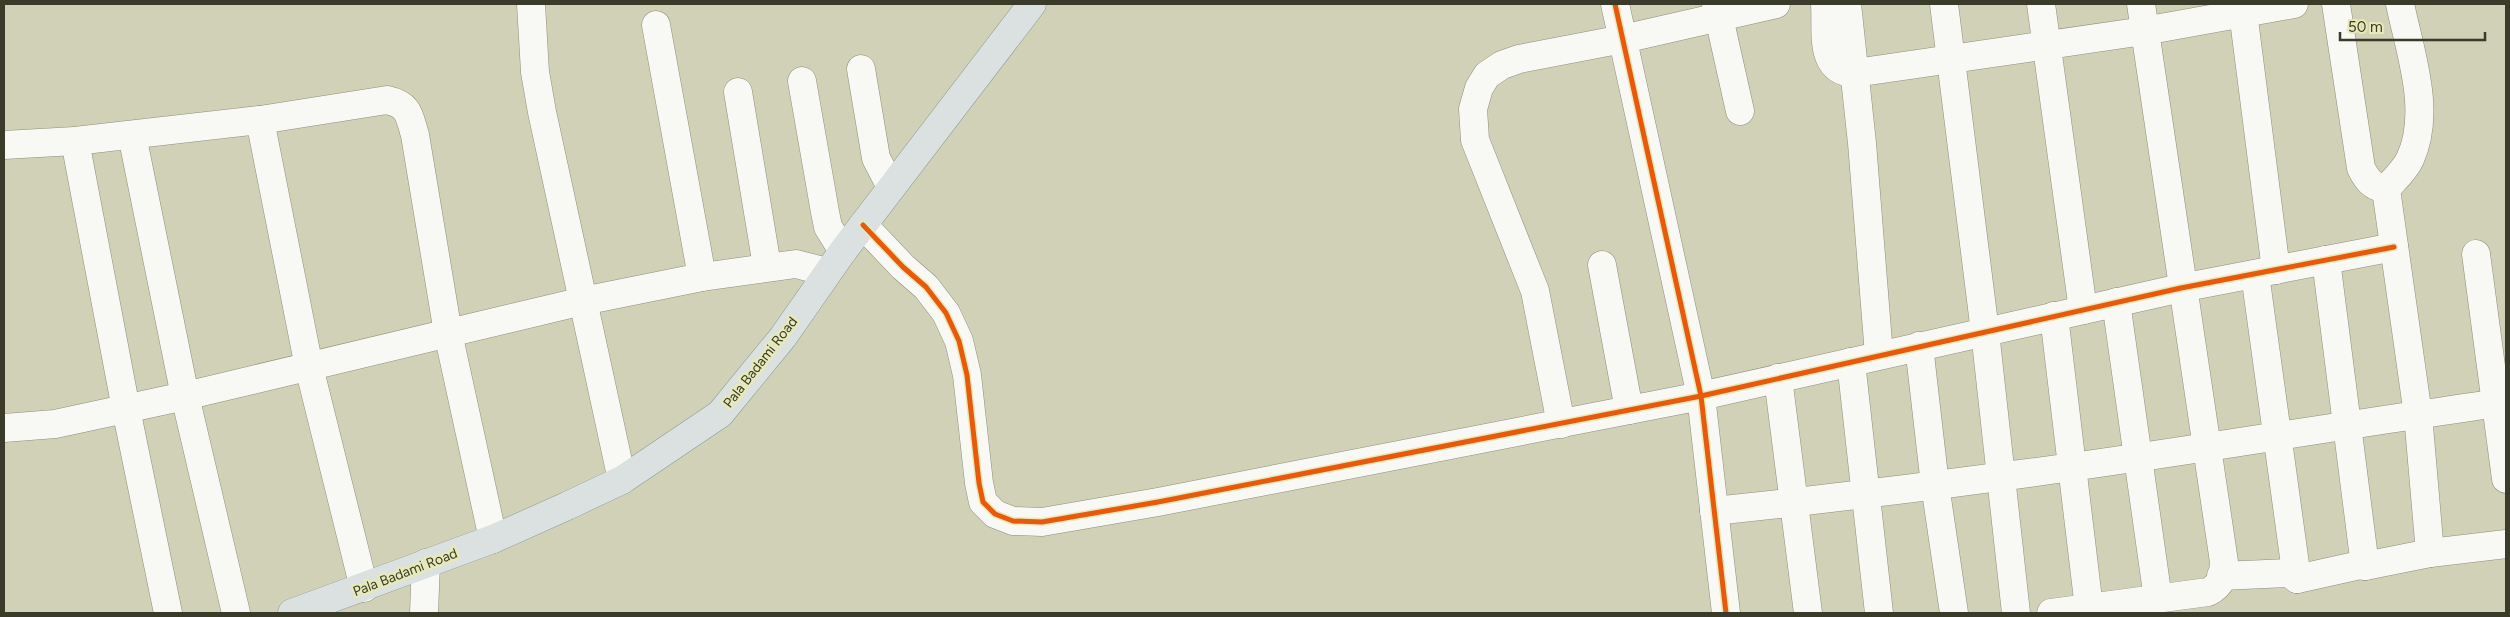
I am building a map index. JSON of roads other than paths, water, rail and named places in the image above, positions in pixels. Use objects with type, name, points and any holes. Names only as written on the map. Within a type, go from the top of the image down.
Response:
[{"type":"main road","name":"Pala Badami Road","points":[[292,613],[493,539],[622,480],[720,414],[782,337],[826,272],[1032,4]]},
{"type":"street","points":[[531,4],[535,72],[542,112],[622,480]]},
{"type":"street","points":[[1615,4],[1701,396],[1726,613]]},
{"type":"street","points":[[1561,424],[1535,292],[1475,140],[1473,109],[1479,88],[1488,75],[1502,65],[1623,39],[1717,10],[1776,4]]},
{"type":"street","points":[[1825,4],[1828,55],[1832,64],[1840,71],[1855,73],[2144,30],[2242,8],[2294,4]]},
{"type":"street","points":[[1848,4],[1878,355]]},
{"type":"street","points":[[1944,4],[1985,332],[2016,613]]},
{"type":"street","points":[[2041,4],[2083,310]]},
{"type":"street","points":[[2052,613],[2208,592],[2217,587],[2222,577],[2224,562],[2181,288],[2140,4]]},
{"type":"street","points":[[2336,4],[2361,168],[2368,181],[2376,188],[2386,189]]},
{"type":"street","points":[[2400,4],[2417,83],[2418,136],[2410,160],[2386,189],[2418,415],[2430,553]]},
{"type":"street","points":[[2242,8],[2278,435],[2297,580]]},
{"type":"street","points":[[1717,10],[1740,111]]},
{"type":"street","points":[[656,25],[702,277]]},
{"type":"street","points":[[861,69],[876,158],[891,187]]},
{"type":"street","points":[[802,81],[828,227],[843,251]]},
{"type":"street","points":[[738,92],[767,266]]},
{"type":"street","points":[[4,144],[75,141],[260,120],[382,101],[400,103],[408,111],[415,135],[448,333],[493,539]]},
{"type":"street","points":[[260,120],[309,367],[364,588]]},
{"type":"street","points":[[132,135],[185,396],[236,613]]},
{"type":"street","points":[[75,141],[126,409],[168,613]]},
{"type":"street","points":[[863,225],[903,267],[926,287],[946,313],[960,341],[967,375],[979,483],[984,502],[995,514],[1014,520],[1042,522],[1158,502],[1701,396],[2181,288],[2394,247]]},
{"type":"street","points":[[2476,254],[2501,403],[2506,479]]},
{"type":"street","points":[[2326,260],[2365,566]]},
{"type":"street","points":[[4,428],[55,424],[126,409],[583,302],[702,277],[767,266],[796,264],[826,272]]},
{"type":"street","points":[[1602,265],[1630,410]]},
{"type":"street","points":[[2116,302],[2158,599]]},
{"type":"street","points":[[2054,316],[2089,608]]},
{"type":"street","points":[[1919,346],[1935,485],[1954,613]]},
{"type":"street","points":[[1851,362],[1879,613]]},
{"type":"street","points":[[1778,378],[1808,613]]},
{"type":"street","points":[[1714,511],[2002,476],[2501,403]]},
{"type":"street","points":[[2297,580],[2360,565],[2365,566],[2430,553],[2506,544]]},
{"type":"street","points":[[424,613],[426,563]]},
{"type":"street","points":[[2222,577],[2290,573],[2297,580]]}]
